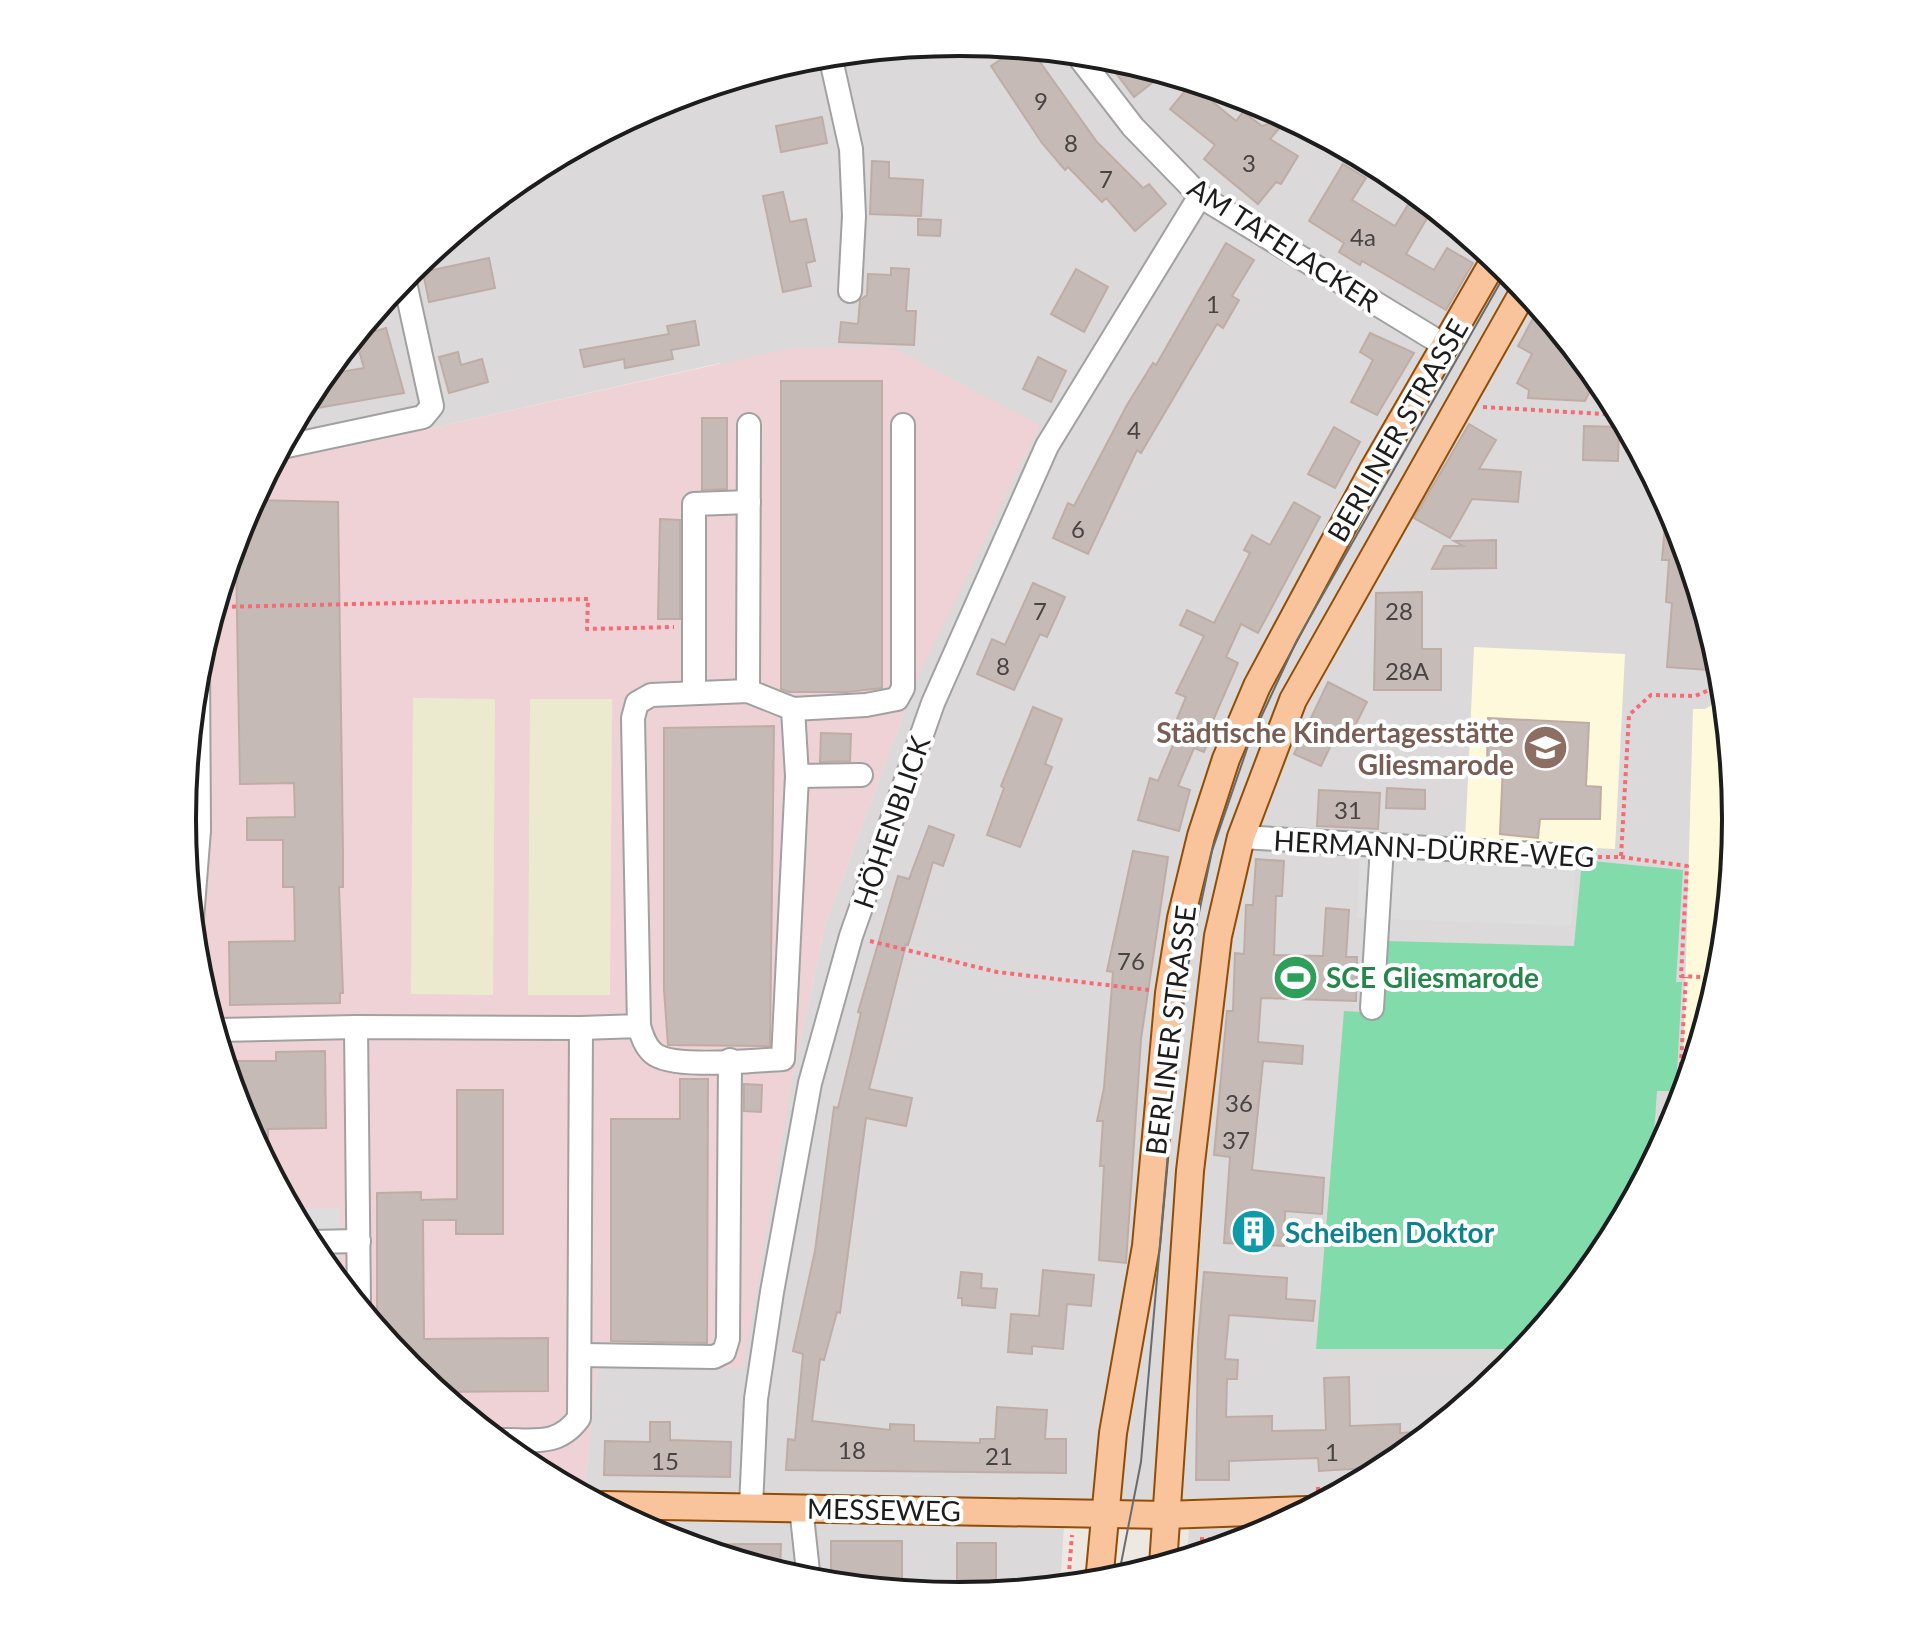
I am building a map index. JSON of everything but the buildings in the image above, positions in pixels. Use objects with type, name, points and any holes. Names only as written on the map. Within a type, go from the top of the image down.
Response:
[{"type":"main road","name":"BERLINER STRASSE","points":[[1100,1568],[1124,1355],[1146,1246],[1169,993],[1181,918],[1201,836],[1226,759],[1257,686],[1444,345],[1489,269]]},
{"type":"main road","name":"BERLINER STRASSE","points":[[1163,1554],[1190,1171],[1218,936],[1241,837],[1293,700],[1519,300]]},
{"type":"main road","name":"MESSEWEG","points":[[627,1505],[1165,1515],[1280,1511]]},
{"type":"street","points":[[833,67],[851,149],[854,216],[850,291]]},
{"type":"street","name":"AM TAFELACKER","points":[[1087,68],[1133,127],[1200,196],[1444,345]]},
{"type":"street","name":"HÖHENBLICK","points":[[751,1506],[756,1399],[772,1292],[810,1083],[851,936],[933,703],[1047,446],[1200,196]]},
{"type":"street","points":[[295,444],[423,417],[432,406],[407,293]]},
{"type":"street","points":[[748,691],[749,425]]},
{"type":"street","points":[[793,709],[797,776],[783,1059],[680,1061],[655,1055],[644,1041],[639,1026],[633,718],[637,703],[651,695],[694,691],[748,691],[793,709],[880,704],[897,699],[903,688],[903,425]]},
{"type":"street","points":[[694,691],[694,504],[749,502]]},
{"type":"street","points":[[797,776],[861,775]]},
{"type":"street","name":"HERMANN-DÜRRE-WEG","points":[[1241,837],[1571,856]]},
{"type":"street","points":[[1372,1008],[1382,846]]},
{"type":"street","points":[[226,1030],[639,1026]]},
{"type":"street","points":[[356,1027],[359,1289]]},
{"type":"street","points":[[517,1440],[550,1439],[567,1435],[579,1418],[581,1028]]},
{"type":"street","points":[[581,1355],[714,1357],[724,1352],[728,1339],[730,1060]]},
{"type":"street","points":[[324,1242],[359,1241]]},
{"type":"street","points":[[801,1507],[807,1566]]},
{"type":"path","points":[[1458,405],[1606,414]]},
{"type":"path","points":[[227,607],[588,599],[587,629],[695,627]]},
{"type":"path","name":"HERMANN-DÜRRE-WEG","points":[[1571,856],[1621,857],[1629,715],[1651,695],[1695,696],[1712,692]]},
{"type":"path","points":[[1621,857],[1687,866],[1681,976],[1706,978]]},
{"type":"path","points":[[851,936],[997,972],[1155,991]]},
{"type":"path","points":[[1681,1067],[1686,977]]},
{"type":"path","points":[[1069,1573],[1070,1543]]},
{"type":"shaded area","points":[[960,56],[1059,63],[1157,82],[1205,96],[1251,114],[1341,158],[1424,214],[1463,245],[1499,279],[1565,355],[1594,395],[1644,482],[1682,574],[1697,622],[1716,719],[1721,769],[1721,869],[1716,919],[1697,1016],[1682,1064],[1644,1156],[1620,1201],[1565,1283],[1499,1359],[1463,1393],[1424,1424],[1341,1480],[1251,1524],[1188,1547],[1190,1515],[1065,1512],[1061,1575],[960,1582],[860,1575],[762,1556],[714,1542],[668,1524],[582,1482],[585,1482],[598,1366],[793,1077],[825,926],[914,686],[720,363],[344,448],[288,458],[325,395],[354,355],[420,279],[456,245],[495,214],[578,158],[668,114],[762,82],[860,63],[910,58]]},
{"type":"shaded area","points":[[890,346],[1040,425],[914,686],[825,926],[793,1077],[743,1368],[598,1367],[585,1482],[582,1482],[495,1424],[420,1359],[354,1283],[325,1243],[275,1156],[237,1064],[222,1016],[203,919],[196,819],[203,719],[211,670],[237,574],[288,458],[344,448],[791,348]]},
{"type":"shaded area","name":"Städtische Kindertagesstätte Gliesmarode","points":[[1474,647],[1625,654],[1615,849],[1465,842]]},
{"type":"shaded area","points":[[413,698],[495,699],[493,995],[411,994]]},
{"type":"shaded area","points":[[530,699],[612,699],[610,995],[528,995]]},
{"type":"shaded area","points":[[1714,704],[1721,769],[1721,869],[1708,968],[1683,1060],[1693,709],[1705,709]]},
{"type":"shaded area","points":[[1360,837],[1578,847],[1571,926],[1357,918]]},
{"type":"shaded area","points":[[304,1208],[340,1208],[340,1264]]},
{"type":"green space","points":[[1582,860],[1683,870],[1676,982],[1682,982],[1677,1078],[1672,1091],[1657,1091],[1654,1133],[1620,1201],[1594,1243],[1565,1283],[1508,1349],[1316,1349],[1344,1011],[1380,1013],[1386,941],[1574,946]]},
{"type":"tram line","points":[[1121,1564],[1141,1462],[1173,1095],[1188,965],[1212,851],[1249,743],[1297,640],[1501,281]]},
{"type":"place","name":"Städtische Kindertagesstätte Gliesmarode","points":[[1545,748]]},
{"type":"place","name":"SCE Gliesmarode","points":[[1295,977]]},
{"type":"place","name":"Scheiben Doktor","points":[[1254,1232]]}]
